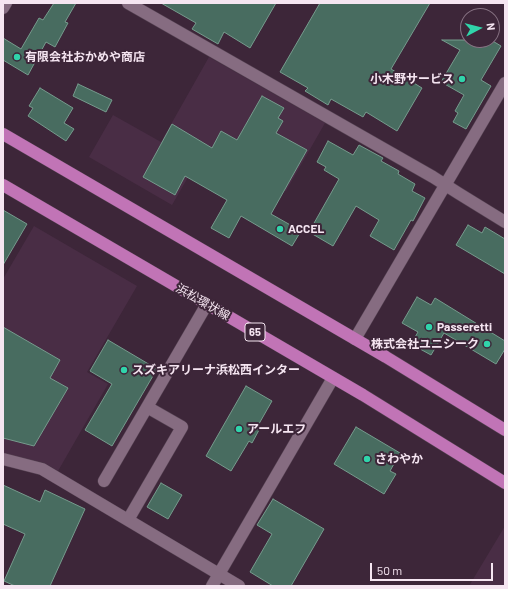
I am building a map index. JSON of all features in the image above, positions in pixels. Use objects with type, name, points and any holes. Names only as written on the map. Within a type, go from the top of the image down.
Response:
[{"type":"main road","points":[[3,134],[355,339],[505,430]]},
{"type":"main road","name":"浜松環状線","points":[[3,185],[333,378],[505,482]]},
{"type":"street","points":[[3,8],[6,3]]},
{"type":"street","points":[[128,3],[433,177],[505,222]]},
{"type":"street","points":[[355,339],[505,83]]},
{"type":"street","points":[[104,481],[207,304]]},
{"type":"street","points":[[212,586],[333,378]]},
{"type":"street","points":[[128,520],[182,427],[148,407]]},
{"type":"street","points":[[3,459],[42,469],[239,586]]},
{"type":"shaded area","points":[[209,57],[325,123],[286,191],[206,146],[172,205],[89,157],[113,115],[161,142]]},
{"type":"shaded area","points":[[34,226],[137,286],[87,372],[108,384],[58,471],[44,463],[3,453],[3,279]]},
{"type":"shaded area","points":[[505,526],[505,586],[469,586]]},
{"type":"building","points":[[54,3],[76,3],[65,22],[68,23],[55,47],[46,42],[28,75],[3,60],[3,38],[21,49],[39,18],[43,20]]},
{"type":"building","points":[[161,3],[276,3],[250,48],[224,32],[218,44],[192,29],[196,23]]},
{"type":"building","points":[[320,3],[430,3],[391,69],[422,88],[397,131],[366,112],[363,117],[331,99],[328,105],[305,91],[308,88],[280,72]]},
{"type":"building","points":[[442,40],[460,40],[460,48],[500,48],[481,80],[491,86],[466,129],[453,122],[458,113],[455,111],[464,95],[441,82],[460,50]]},
{"type":"building","points":[[78,84],[112,100],[106,112],[73,96]]},
{"type":"building","points":[[40,88],[73,108],[64,123],[74,129],[66,141],[28,116],[33,108],[29,106]]},
{"type":"building","points":[[262,96],[284,108],[278,118],[283,121],[276,133],[307,150],[271,214],[301,231],[292,246],[241,216],[229,238],[211,228],[227,200],[185,176],[175,195],[143,177],[172,124],[212,148],[221,131],[237,140]]},
{"type":"building","points":[[328,141],[353,155],[359,145],[383,158],[381,161],[399,171],[398,174],[415,184],[412,191],[425,198],[413,221],[411,220],[394,250],[370,236],[379,220],[356,206],[333,246],[309,232],[339,179],[324,170],[326,167],[317,162]]},
{"type":"building","points":[[3,210],[27,224],[3,265]]},
{"type":"building","points":[[468,225],[482,233],[485,227],[505,239],[505,274],[456,245]]},
{"type":"building","points":[[417,297],[431,305],[435,298],[505,341],[505,349],[496,364],[444,333],[431,355],[411,344],[418,332],[402,323]]},
{"type":"building","points":[[3,327],[60,360],[50,378],[68,388],[34,446],[3,438]]},
{"type":"building","points":[[108,340],[157,369],[112,446],[85,430],[112,384],[90,371]]},
{"type":"building","points":[[246,386],[272,401],[256,429],[259,430],[252,443],[249,441],[231,471],[206,456]]},
{"type":"building","name":"さわやか","points":[[356,427],[400,453],[390,471],[396,474],[384,494],[334,464]]},
{"type":"building","points":[[161,483],[182,495],[168,519],[147,507]]},
{"type":"building","points":[[3,485],[40,502],[45,490],[85,509],[50,586],[15,586],[4,581],[25,534],[3,524]]},
{"type":"building","points":[[273,499],[324,529],[291,586],[273,586],[250,572],[272,534],[257,525]]},
{"type":"place","name":"有限会社おかめや商店","points":[[17,57]]},
{"type":"place","name":"小木野サービス","points":[[462,79]]},
{"type":"place","name":"ACCEL","points":[[280,229]]},
{"type":"place","name":"Passeretti","points":[[429,327]]},
{"type":"place","name":"株式会社ユニシーク","points":[[487,344]]},
{"type":"place","name":"スズキアリーナ浜松西インター","points":[[124,370]]},
{"type":"place","name":"アールエフ","points":[[239,429]]},
{"type":"place","name":"さわやか","points":[[367,459]]}]
